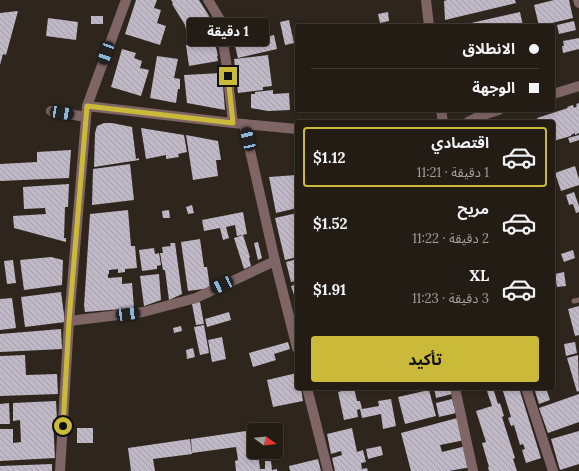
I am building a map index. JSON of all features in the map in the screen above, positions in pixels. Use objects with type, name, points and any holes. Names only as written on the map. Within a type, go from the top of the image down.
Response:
[{"type":"street","points":[[60,471],[69,321],[87,106],[126,0]]},
{"type":"street","points":[[208,0],[218,18],[226,61],[233,123]]},
{"type":"street","points":[[426,0],[430,24]]},
{"type":"street","points":[[555,93],[579,86]]},
{"type":"street","points":[[87,106],[295,129]]},
{"type":"street","points":[[51,111],[86,117]]},
{"type":"street","points":[[472,120],[493,112]]},
{"type":"street","points":[[244,124],[275,261],[295,340]]},
{"type":"street","points":[[69,321],[143,312],[196,298],[275,261]]},
{"type":"street","points":[[308,390],[328,471]]},
{"type":"street","points":[[455,390],[473,471]]},
{"type":"street","points":[[527,390],[553,471]]},
{"type":"building","points":[[136,0],[157,0],[154,8],[161,10],[157,23],[166,26],[160,45],[125,34]]},
{"type":"building","points":[[171,0],[199,0],[209,16],[212,28],[214,28],[216,39],[214,39],[218,61],[189,66],[186,45],[189,44],[185,25]]},
{"type":"building","points":[[515,0],[516,3],[445,20],[444,1]]},
{"type":"building","points":[[554,0],[569,0],[573,18],[548,24],[539,24],[534,5]]},
{"type":"building","points":[[18,11],[6,55],[3,54],[0,65],[0,13]]},
{"type":"building","points":[[388,12],[389,21],[380,23],[378,14]]},
{"type":"building","points":[[520,12],[523,24],[466,24]]},
{"type":"building","points":[[91,16],[103,16],[103,24],[91,24]]},
{"type":"building","points":[[48,18],[78,22],[76,40],[46,36]]},
{"type":"building","points":[[289,20],[294,43],[285,45],[280,22]]},
{"type":"building","points":[[574,21],[576,30],[559,34],[557,25]]},
{"type":"building","points":[[267,25],[270,36],[274,35],[277,49],[238,58],[232,34]]},
{"type":"building","points":[[579,38],[579,49],[563,53],[563,41]]},
{"type":"building","points":[[122,49],[136,53],[134,58],[142,61],[140,68],[149,70],[141,96],[111,87]]},
{"type":"building","points":[[268,55],[272,86],[263,87],[263,90],[238,93],[234,59]]},
{"type":"building","points":[[157,56],[178,59],[174,78],[180,79],[180,89],[178,89],[176,103],[150,98]]},
{"type":"building","points":[[222,73],[225,110],[187,103],[184,75]]},
{"type":"building","points":[[273,90],[273,94],[289,93],[290,110],[268,111],[251,108],[251,94],[255,94],[255,92]]},
{"type":"building","points":[[579,103],[579,133],[555,140],[555,120],[538,120],[537,118],[573,105],[574,108],[577,106],[576,104]]},
{"type":"building","points":[[104,123],[132,127],[136,159],[139,158],[139,160],[94,167],[95,133],[97,126]]},
{"type":"building","points":[[141,128],[184,135],[187,152],[178,154],[179,157],[166,159],[166,155],[146,159]]},
{"type":"building","points":[[186,135],[218,141],[221,160],[216,160],[218,176],[193,180]]},
{"type":"building","points":[[579,135],[579,140],[570,143],[568,138]]},
{"type":"building","points":[[71,150],[69,178],[0,181],[0,164],[37,162],[37,152]]},
{"type":"building","points":[[130,164],[134,200],[92,205],[93,169]]},
{"type":"building","points":[[575,166],[579,179],[579,185],[561,191],[555,173]]},
{"type":"building","points":[[295,175],[295,208],[276,213],[269,177]]},
{"type":"building","points":[[69,184],[68,207],[65,207],[64,238],[66,238],[66,242],[14,228],[13,216],[46,214],[45,208],[24,209],[23,187]]},
{"type":"building","points":[[574,192],[579,206],[579,212],[576,213],[573,204],[569,205],[566,195]]},
{"type":"building","points":[[192,205],[194,213],[188,214],[186,207]]},
{"type":"building","points":[[128,210],[131,246],[135,246],[137,268],[125,269],[125,272],[118,273],[118,269],[109,270],[108,278],[122,277],[122,284],[132,283],[134,308],[85,312],[84,306],[90,214]]},
{"type":"building","points":[[169,210],[170,218],[163,218],[162,211]]},
{"type":"building","points":[[243,212],[247,234],[237,236],[235,225],[226,227],[229,238],[223,240],[220,228],[204,231],[202,220]]},
{"type":"building","points":[[295,213],[295,258],[285,260],[275,218]]},
{"type":"building","points":[[243,235],[250,257],[251,266],[244,269],[234,238]]},
{"type":"building","points":[[200,239],[204,267],[207,267],[210,288],[188,291],[181,242]]},
{"type":"building","points":[[258,242],[262,258],[258,260],[254,243]]},
{"type":"building","points":[[170,243],[175,243],[182,294],[169,300],[165,270],[163,270],[160,253],[163,253],[162,247],[171,246]]},
{"type":"building","points":[[154,248],[155,254],[159,253],[161,265],[157,266],[157,269],[142,271],[139,250]]},
{"type":"building","points":[[573,250],[575,258],[564,262],[561,254]]},
{"type":"building","points":[[51,257],[63,260],[62,285],[24,290],[20,260]]},
{"type":"building","points":[[13,260],[16,283],[7,284],[4,261]]},
{"type":"building","points":[[295,260],[295,281],[291,282],[286,262]]},
{"type":"building","points":[[564,272],[566,286],[557,287],[555,274]]},
{"type":"building","points":[[159,274],[161,300],[144,306],[140,276]]},
{"type":"building","points":[[295,285],[295,298],[291,286]]},
{"type":"building","points":[[61,292],[65,322],[25,327],[21,297]]},
{"type":"building","points":[[12,298],[16,328],[0,330],[0,299]]},
{"type":"building","points":[[200,302],[204,324],[196,325],[192,304]]},
{"type":"building","points":[[579,306],[579,335],[575,336],[568,309]]},
{"type":"building","points":[[229,312],[231,320],[207,327],[205,319]]},
{"type":"building","points":[[204,325],[209,353],[200,355],[194,327]]},
{"type":"building","points":[[181,326],[182,331],[174,333],[173,328]]},
{"type":"building","points":[[61,329],[62,349],[0,352],[0,334]]},
{"type":"building","points":[[222,337],[226,359],[212,362],[208,340]]},
{"type":"building","points":[[288,342],[290,349],[274,354],[276,360],[253,367],[249,353]]},
{"type":"building","points":[[575,342],[577,353],[566,356],[564,344]]},
{"type":"building","points":[[193,348],[195,357],[187,359],[186,350]]},
{"type":"building","points":[[25,355],[26,375],[57,374],[58,394],[0,396],[0,356]]},
{"type":"building","points":[[578,355],[579,391],[577,392],[567,358]]},
{"type":"building","points":[[295,373],[295,390],[301,390],[303,401],[273,407],[267,380]]},
{"type":"building","points":[[354,390],[357,401],[360,401],[362,409],[379,406],[378,401],[391,399],[396,426],[383,429],[381,414],[362,418],[360,409],[357,410],[358,417],[344,420],[338,392]]},
{"type":"building","points":[[429,390],[436,416],[405,424],[398,397]]},
{"type":"building","points":[[434,390],[451,390],[452,394],[436,398]]},
{"type":"building","points":[[487,390],[494,390],[498,404],[500,403],[504,416],[502,417],[515,458],[513,459],[517,471],[489,471],[482,443],[486,442],[476,411],[492,406]]},
{"type":"building","points":[[503,390],[520,390],[541,458],[526,463],[522,450],[525,449],[523,444],[520,445],[514,425],[511,426],[508,418],[511,417]]},
{"type":"building","points":[[535,390],[547,390],[550,400],[539,404]]},
{"type":"building","points":[[579,394],[579,422],[548,433],[539,408]]},
{"type":"building","points":[[452,399],[456,413],[439,417],[436,403]]},
{"type":"building","points":[[56,401],[57,420],[53,420],[55,458],[0,461],[0,429],[13,429],[13,443],[21,442],[20,420],[13,421],[13,403]]},
{"type":"building","points":[[9,403],[10,424],[0,424],[0,404]]},
{"type":"building","points":[[461,417],[465,440],[440,445],[442,452],[466,446],[471,467],[449,471],[411,471],[401,433]]},
{"type":"building","points":[[77,428],[93,428],[93,443],[77,443]]},
{"type":"building","points":[[352,428],[357,452],[363,450],[366,462],[361,463],[362,469],[367,468],[368,471],[335,471],[332,458],[342,455],[341,451],[331,454],[327,434]]},
{"type":"building","points":[[247,431],[247,459],[259,459],[260,469],[265,469],[265,461],[271,461],[272,470],[277,469],[277,471],[236,471],[235,461],[238,460],[236,447],[192,453],[191,439]]},
{"type":"building","points":[[579,431],[579,464],[560,470],[551,439]]},
{"type":"building","points":[[190,439],[192,454],[153,459],[155,471],[131,471],[128,448]]},
{"type":"building","points":[[381,446],[383,455],[368,459],[366,449]]},
{"type":"building","points":[[318,459],[321,471],[290,471],[289,466]]},
{"type":"building","points":[[52,464],[52,471],[0,471],[0,466]]},
{"type":"route","points":[[63,426],[69,321],[87,106],[233,123],[228,76]]}]
